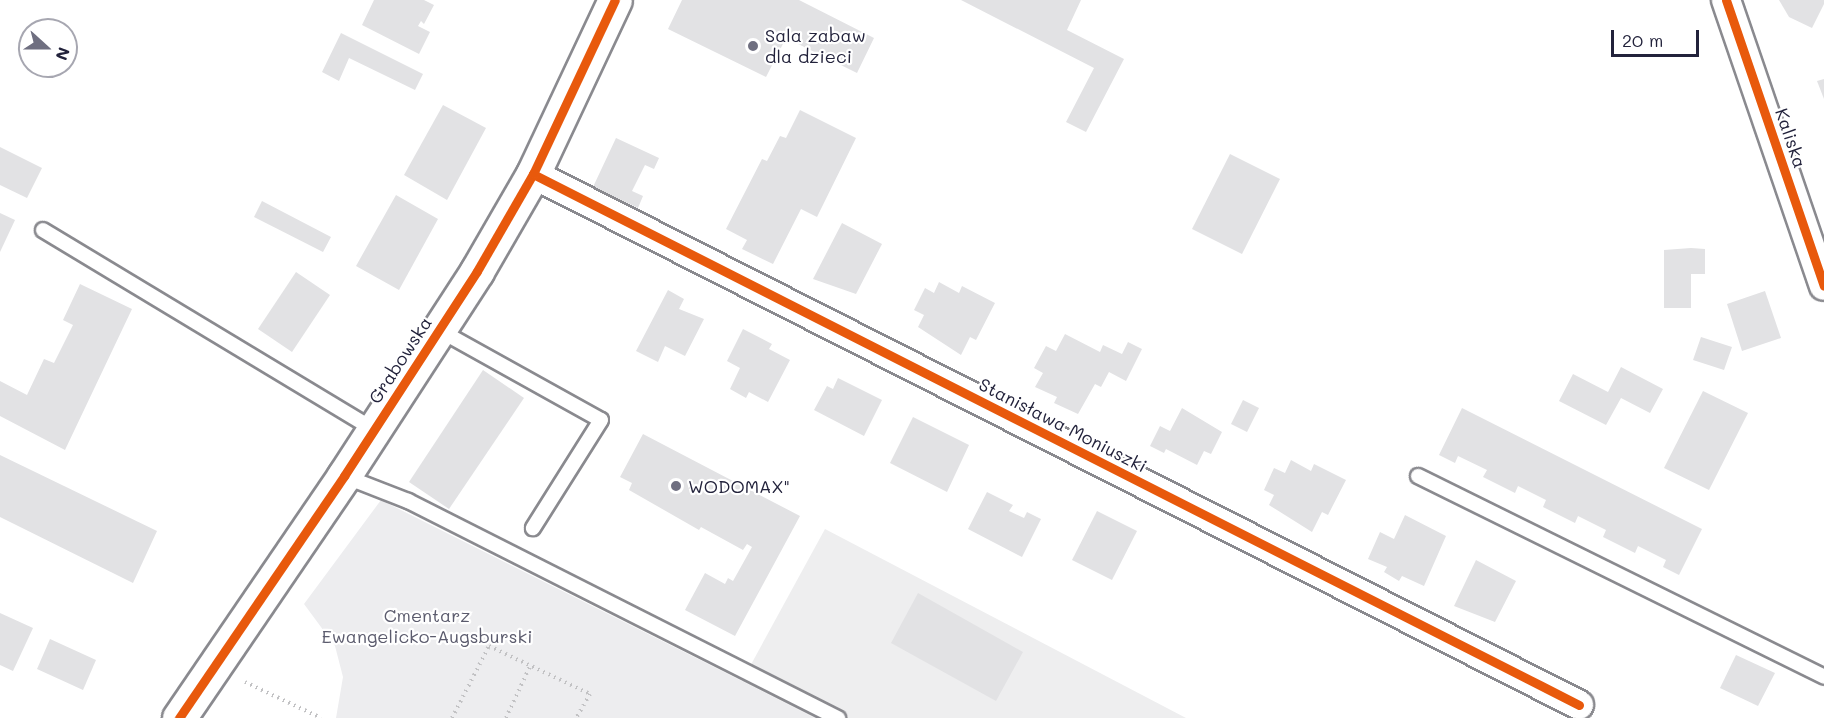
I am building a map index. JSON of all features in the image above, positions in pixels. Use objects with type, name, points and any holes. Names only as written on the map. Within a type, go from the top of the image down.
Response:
[{"type":"street","name":"Grabowska","points":[[179,718],[375,430],[439,330],[532,174],[615,0]]},
{"type":"street","name":"Kaliska","points":[[1726,0],[1824,286]]},
{"type":"street","name":"Stanisława Moniuszki","points":[[532,174],[1579,705]]},
{"type":"lane","points":[[43,230],[375,430]]},
{"type":"lane","points":[[439,330],[601,420],[533,528]]},
{"type":"lane","points":[[344,476],[408,501],[838,718]]},
{"type":"lane","points":[[1418,476],[1824,677]]},
{"type":"path","points":[[452,718],[489,646],[590,694],[576,718]]},
{"type":"path","points":[[506,718],[530,666]]},
{"type":"path","points":[[245,682],[321,718]]},
{"type":"shaded area","points":[[825,529],[1186,718],[815,718],[742,681]]},
{"type":"green space","name":"Cmentarz Ewangelicko-Augsburski","points":[[381,500],[815,718],[336,718],[343,677],[335,646],[304,604]]},
{"type":"building","points":[[374,0],[424,0],[434,5],[424,24],[421,21],[418,26],[430,32],[419,54],[362,25]]},
{"type":"building","points":[[682,0],[799,0],[874,38],[857,73],[786,38],[766,77],[668,29]]},
{"type":"building","points":[[961,0],[1081,0],[1067,30],[1124,59],[1086,132],[1066,122],[1094,68]]},
{"type":"building","points":[[1779,0],[1824,0],[1824,4],[1812,28],[1789,17]]},
{"type":"building","points":[[341,33],[423,74],[415,90],[349,58],[339,81],[322,72]]},
{"type":"building","points":[[1824,79],[1824,99],[1817,81]]},
{"type":"building","points":[[443,105],[486,128],[447,200],[404,175]]},
{"type":"building","points":[[800,110],[856,138],[817,217],[801,209],[773,264],[742,249],[747,240],[726,229],[762,159],[767,161],[780,136],[786,138]]},
{"type":"building","points":[[616,138],[659,158],[654,169],[645,165],[632,191],[643,196],[638,208],[593,187]]},
{"type":"building","points":[[0,147],[42,168],[27,198],[0,185]]},
{"type":"building","points":[[1230,154],[1280,179],[1242,254],[1192,229]]},
{"type":"building","points":[[396,195],[438,219],[399,290],[356,266]]},
{"type":"building","points":[[262,201],[331,237],[323,252],[254,217]]},
{"type":"building","points":[[0,213],[15,220],[0,252]]},
{"type":"building","points":[[842,223],[882,244],[856,294],[813,279]]},
{"type":"building","points":[[1705,249],[1705,274],[1691,274],[1691,308],[1664,308],[1664,250]]},
{"type":"building","points":[[296,272],[330,295],[292,352],[258,329]]},
{"type":"building","points":[[939,282],[959,293],[962,286],[995,303],[976,340],[970,337],[961,355],[918,327],[924,315],[914,310],[925,288],[934,293]]},
{"type":"building","points":[[80,284],[132,309],[65,450],[0,416],[0,381],[27,395],[44,359],[54,363],[73,325],[63,320]]},
{"type":"building","points":[[668,290],[684,299],[679,309],[704,319],[685,356],[665,346],[658,362],[636,351]]},
{"type":"building","points":[[1765,291],[1781,338],[1742,351],[1727,304]]},
{"type":"building","points":[[743,329],[772,344],[769,349],[790,360],[768,402],[749,392],[746,398],[730,389],[740,368],[727,361]]},
{"type":"building","points":[[1065,334],[1100,352],[1103,345],[1122,354],[1128,342],[1142,349],[1126,381],[1109,372],[1101,387],[1095,384],[1078,414],[1054,403],[1057,397],[1035,387],[1043,373],[1034,368],[1046,346],[1056,351]]},
{"type":"building","points":[[1701,337],[1732,347],[1724,370],[1693,360]]},
{"type":"building","points":[[1621,367],[1663,389],[1650,413],[1621,398],[1606,425],[1559,401],[1573,374],[1608,392]]},
{"type":"building","points":[[483,370],[524,398],[449,509],[409,482]]},
{"type":"building","points":[[838,378],[882,400],[864,436],[814,410],[827,386],[833,389]]},
{"type":"building","points":[[1703,391],[1748,413],[1709,490],[1664,468]]},
{"type":"building","points":[[1243,400],[1259,408],[1247,432],[1231,424]]},
{"type":"building","points":[[1182,408],[1222,432],[1211,454],[1204,451],[1197,465],[1166,449],[1164,453],[1150,446],[1160,426],[1170,431]]},
{"type":"building","points":[[1462,408],[1702,529],[1679,575],[1663,567],[1666,560],[1638,546],[1635,553],[1603,537],[1606,530],[1578,516],[1575,523],[1543,507],[1546,500],[1518,486],[1515,493],[1483,477],[1487,470],[1458,456],[1455,463],[1439,455]]},
{"type":"building","points":[[913,417],[969,445],[947,492],[890,463]]},
{"type":"building","points":[[643,434],[800,516],[735,636],[685,610],[705,573],[725,584],[728,578],[733,581],[752,547],[747,544],[743,550],[701,527],[699,530],[629,490],[632,483],[620,477]]},
{"type":"building","points":[[0,455],[157,531],[133,583],[0,517]]},
{"type":"building","points":[[1291,460],[1311,471],[1314,464],[1346,480],[1328,515],[1322,512],[1312,532],[1269,505],[1274,495],[1264,490],[1274,468],[1285,473]]},
{"type":"building","points":[[987,492],[1013,505],[1009,511],[1024,518],[1027,512],[1041,519],[1022,557],[968,529]]},
{"type":"building","points":[[1097,511],[1137,531],[1112,580],[1072,560]]},
{"type":"building","points":[[1405,515],[1446,536],[1424,586],[1402,576],[1399,581],[1384,572],[1387,567],[1368,559],[1380,532],[1394,539]]},
{"type":"building","points":[[1476,560],[1516,581],[1495,622],[1454,606]]},
{"type":"building","points":[[918,593],[1023,652],[996,701],[891,643]]},
{"type":"building","points":[[0,613],[33,628],[13,671],[0,665]]},
{"type":"building","points":[[50,639],[96,660],[83,690],[37,669]]},
{"type":"building","points":[[1736,655],[1775,673],[1758,706],[1720,688]]},
{"type":"cycle path","points":[[179,718],[344,476],[477,271],[533,174],[615,0]]},
{"type":"cycle path","points":[[1726,0],[1824,286]]},
{"type":"cycle path","points":[[533,174],[1579,705]]},
{"type":"place","name":"Sala zabaw dla dzieci","points":[[753,46]]},
{"type":"place","name":"WODOMAX\"","points":[[676,486]]}]
